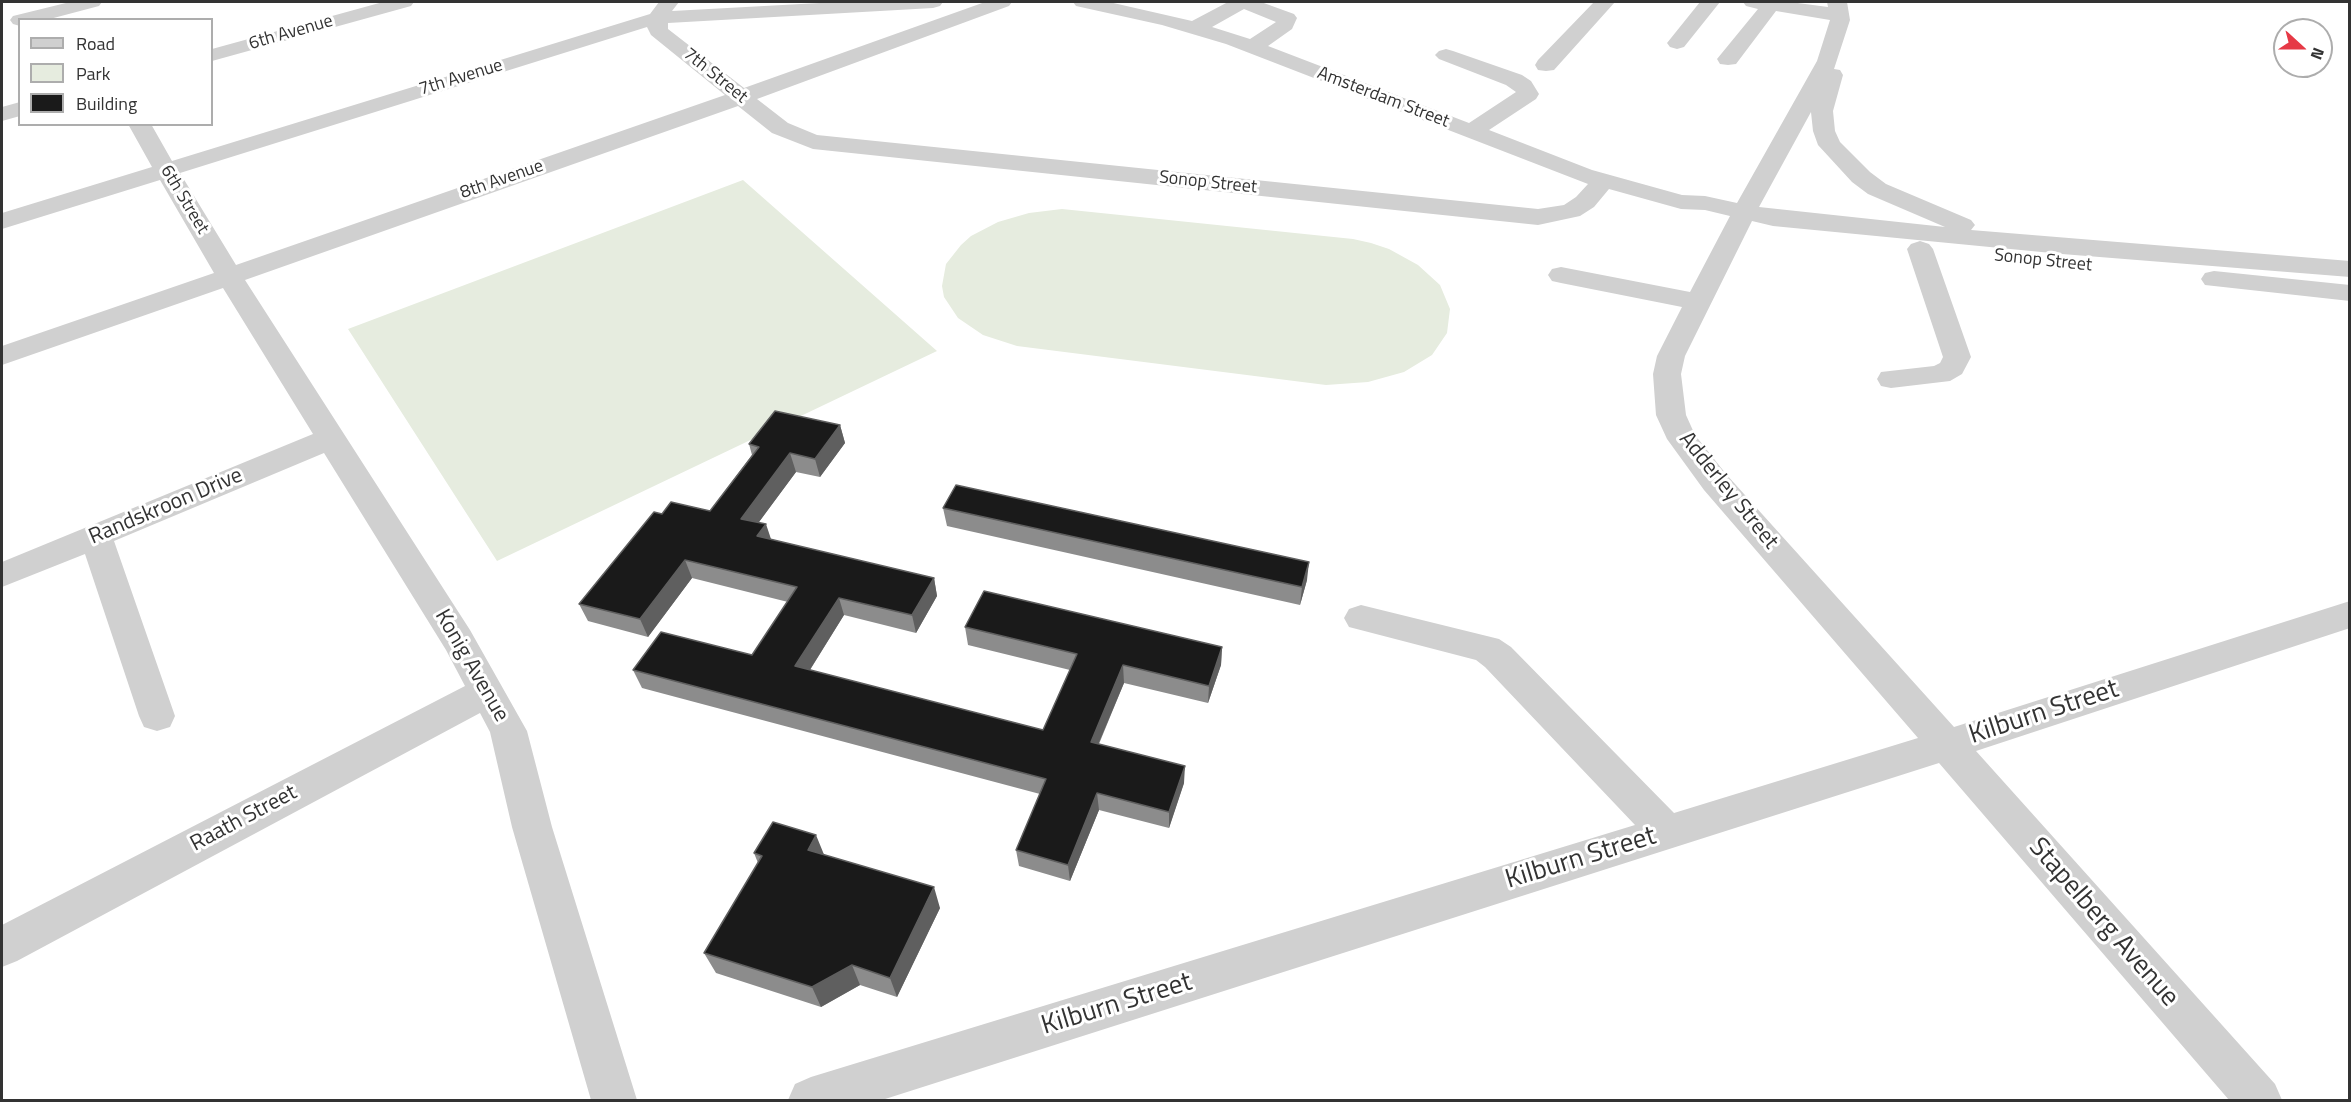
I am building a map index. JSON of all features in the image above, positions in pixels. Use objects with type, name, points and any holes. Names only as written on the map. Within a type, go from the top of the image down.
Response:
[{"type":"street","points":[[30,18],[69,10],[92,2]]},
{"type":"street","name":"6th Avenue","points":[[213,55],[404,2]]},
{"type":"street","name":"7th Avenue","points":[[2,221],[663,10],[933,2]]},
{"type":"street","name":"8th Avenue","points":[[2,356],[741,97],[1002,2]]},
{"type":"street","name":"Amsterdam Street","points":[[1083,2],[1195,28],[1252,47],[1603,181],[1681,202],[1703,214],[1740,219]]},
{"type":"street","points":[[1546,65],[1605,2]]},
{"type":"street","points":[[1677,43],[1710,2]]},
{"type":"street","points":[[1195,28],[1238,4],[1246,3],[1256,4],[1287,18],[1285,25],[1252,47]]},
{"type":"street","points":[[1728,60],[1772,4],[1839,12],[1839,53],[1822,111],[1824,131],[1830,145],[1843,160],[1877,189],[1949,220],[1985,232],[2062,246]]},
{"type":"street","name":"7th Street","points":[[663,10],[658,31],[780,128],[801,139]]},
{"type":"street","name":"Adderley Street","points":[[1839,12],[1828,61],[1740,219],[1671,356],[1667,374],[1667,392],[1671,415],[1682,438],[1715,482],[1947,745]]},
{"type":"street","points":[[2,24],[18,20]]},
{"type":"street","points":[[1446,55],[1514,80],[1523,86],[1528,94],[1471,132]]},
{"type":"street","points":[[2,114],[18,110]]},
{"type":"street","name":"6th Street","points":[[140,126],[229,276]]},
{"type":"street","name":"Sonop Street","points":[[801,139],[821,144],[1538,217],[1571,211],[1585,202],[1603,181]]},
{"type":"street","name":"Sonop Street","points":[[1740,219],[1773,218],[2062,246],[2349,269]]},
{"type":"street","name":"Sonop Street","points":[[1740,219],[1770,233],[2349,293]]},
{"type":"street","points":[[1891,379],[1940,375],[1952,368],[1957,357],[1920,249]]},
{"type":"street","points":[[2251,260],[2305,288],[2349,316]]},
{"type":"street","points":[[1561,275],[1650,294],[1697,301]]},
{"type":"street","name":"Konig Avenue","points":[[229,276],[458,640],[508,731],[532,827],[614,1101]]},
{"type":"street","name":"Randskroon Drive","points":[[2,575],[331,438]]},
{"type":"street","points":[[96,536],[157,716]]},
{"type":"street","name":"Kilburn Street","points":[[811,1101],[1947,745],[2349,614]]},
{"type":"street","points":[[1361,618],[1475,644],[1487,649],[1498,657],[1667,832]]},
{"type":"street","name":"Raath Street","points":[[2,947],[488,692]]},
{"type":"street","name":"Stapelberg Avenue","points":[[1947,745],[2259,1101]]},
{"type":"green space","points":[[743,180],[937,351],[497,561],[348,329]]},
{"type":"green space","points":[[1062,209],[1353,239],[1371,243],[1389,249],[1418,265],[1440,285],[1450,309],[1447,333],[1432,355],[1404,372],[1368,382],[1326,385],[1017,346],[983,335],[958,318],[944,297],[942,286],[946,264],[961,245],[971,236],[998,222],[1029,213]]},
{"type":"building","points":[[775,411],[840,425],[815,459],[790,453],[741,519],[766,524],[757,536],[934,578],[912,615],[839,598],[795,666],[1043,730],[1077,654],[965,627],[984,591],[1222,647],[1209,686],[1123,665],[1091,742],[1185,766],[1169,812],[1097,793],[1068,865],[1016,850],[1046,779],[633,670],[661,632],[752,655],[797,587],[685,560],[640,619],[579,604],[654,512],[662,514],[671,502],[710,511],[759,447],[749,444]]},
{"type":"building","points":[[956,485],[1309,562],[1302,587],[943,508]]},
{"type":"building","points":[[773,822],[816,835],[808,850],[934,887],[890,978],[852,965],[812,987],[704,953],[762,856],[754,853]]}]
